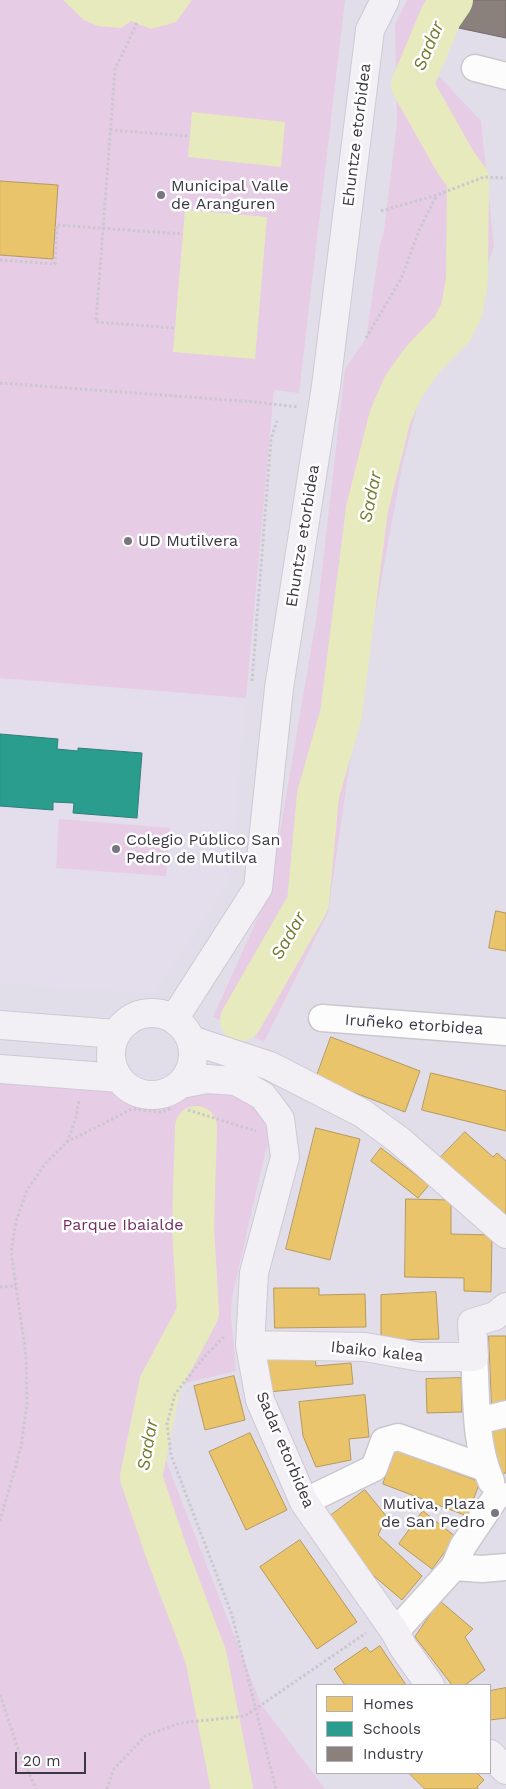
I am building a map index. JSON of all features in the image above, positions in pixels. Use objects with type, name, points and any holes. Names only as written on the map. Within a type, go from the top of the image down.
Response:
[{"type":"street","name":"Ehuntze etorbidea","points":[[370,0],[368,22],[370,30]]},
{"type":"street","name":"Ehuntze etorbidea","points":[[183,1030],[258,888],[280,688],[326,386],[370,30],[385,0]]},
{"type":"street","points":[[475,68],[506,76]]},
{"type":"street","points":[[183,1030],[193,1062],[181,1100],[168,1092],[156,1095],[136,1092],[119,1078],[111,1057],[116,1034],[129,1020],[141,1014],[157,1013],[183,1030],[270,1066],[362,1113],[400,1140],[506,1234]]},
{"type":"street","name":"Iruñeko etorbidea","points":[[322,1018],[506,1032]]},
{"type":"street","points":[[0,1025],[116,1034]]},
{"type":"street","points":[[0,1069],[119,1078]]},
{"type":"street","name":"Sadar etorbidea","points":[[181,1100],[207,1079],[236,1080],[263,1096],[280,1119],[285,1157],[254,1273],[240,1339],[260,1400],[304,1502],[384,1630],[403,1647],[429,1684]]},
{"type":"street","points":[[384,1630],[454,1566],[463,1546],[502,1498],[485,1468],[478,1420],[472,1323],[502,1314]]},
{"type":"street","name":"Ibaiko kalea","points":[[240,1339],[365,1347],[420,1357],[474,1357]]},
{"type":"street","points":[[478,1420],[506,1414]]},
{"type":"street","points":[[304,1502],[374,1468],[384,1441],[398,1438],[485,1468]]},
{"type":"street","points":[[454,1566],[482,1569],[506,1567]]},
{"type":"street","points":[[491,1755],[506,1770]]},
{"type":"path","points":[[137,23],[115,69],[96,322],[175,328]]},
{"type":"path","points":[[110,130],[190,136]]},
{"type":"path","points":[[381,212],[437,195],[484,176],[506,178]]},
{"type":"path","points":[[366,338],[401,279],[420,228],[437,195]]},
{"type":"path","points":[[0,260],[54,264],[57,225],[183,234]]},
{"type":"path","points":[[0,383],[304,407]]},
{"type":"path","name":"Ehuntze etorbidea","points":[[251,688],[271,439],[277,421]]},
{"type":"path","points":[[67,1142],[76,1118],[79,1100]]},
{"type":"path","points":[[0,1521],[22,1447],[27,1404],[26,1354],[11,1252],[16,1221],[27,1190],[45,1164],[67,1142],[132,1109],[162,1112],[181,1100],[265,1134]]},
{"type":"path","points":[[0,1287],[16,1286]]},
{"type":"path","points":[[240,1339],[205,1356],[175,1394],[166,1424],[171,1455],[232,1615],[276,1789]]},
{"type":"path","points":[[0,1496],[7,1497]]},
{"type":"path","points":[[106,1789],[114,1768],[145,1736],[190,1721],[245,1716],[384,1630]]},
{"type":"path","points":[[0,1696],[18,1750],[36,1789]]},
{"type":"shaded area","points":[[0,0],[506,0],[506,1789],[0,1789]]},
{"type":"shaded area","points":[[63,0],[192,0],[176,22],[151,29],[131,21],[121,28],[98,26],[84,20]]},
{"type":"shaded area","points":[[192,112],[285,122],[281,167],[188,157]]},
{"type":"shaded area","points":[[185,210],[267,217],[255,359],[173,352]]},
{"type":"shaded area","name":"Colegio Público San Pedro de Mutilva","points":[[0,678],[246,698],[229,882],[153,994],[0,983]]},
{"type":"green space","name":"Municipal Valle de Aranguren","points":[[0,0],[345,0],[299,393],[274,390],[246,698],[0,678]]},
{"type":"green space","points":[[407,0],[461,0],[449,21],[433,70],[481,121],[494,247],[464,330],[427,369],[403,462],[358,707],[328,913],[264,1042],[213,1017],[270,891],[317,614],[345,369],[366,338],[380,244],[384,232],[397,122],[395,24]]},
{"type":"green space","points":[[59,819],[170,828],[166,876],[56,868]]},
{"type":"green space","name":"Parque Ibaialde","points":[[0,1077],[112,1086],[133,1100],[152,1106],[181,1093],[230,1093],[247,1100],[261,1116],[271,1138],[265,1153],[232,1297],[231,1316],[236,1371],[173,1386],[159,1419],[164,1456],[261,1704],[325,1789],[0,1789]]},
{"type":"building: Homes","points":[[0,181],[58,185],[53,259],[0,255]]},
{"type":"building: Homes","points":[[496,911],[506,913],[506,951],[489,948]]},
{"type":"building: Homes","points":[[331,1037],[420,1071],[405,1112],[316,1078]]},
{"type":"building: Homes","points":[[431,1073],[506,1091],[506,1131],[422,1110]]},
{"type":"building: Homes","points":[[316,1128],[360,1139],[330,1260],[286,1249]]},
{"type":"building: Homes","points":[[465,1132],[493,1157],[497,1153],[506,1161],[506,1220],[439,1159]]},
{"type":"building: Homes","points":[[381,1148],[429,1185],[418,1198],[371,1161]]},
{"type":"building: Homes","points":[[406,1199],[451,1200],[451,1234],[492,1235],[491,1292],[464,1291],[464,1278],[405,1277]]},
{"type":"building: Homes","points":[[274,1288],[319,1288],[319,1295],[365,1294],[366,1327],[275,1328]]},
{"type":"building: Homes","points":[[436,1292],[439,1339],[394,1340],[381,1335],[381,1295]]},
{"type":"building: Homes","points":[[489,1336],[506,1336],[506,1406],[492,1407]]},
{"type":"building: Homes","points":[[315,1355],[316,1366],[351,1363],[353,1384],[268,1392],[265,1360]]},
{"type":"building: Homes","points":[[234,1376],[245,1420],[205,1430],[194,1386]]},
{"type":"building: Homes","points":[[461,1378],[462,1412],[427,1413],[426,1379]]},
{"type":"building: Homes","points":[[365,1395],[369,1437],[349,1439],[351,1460],[316,1467],[303,1436],[299,1402]]},
{"type":"building: Homes","points":[[506,1424],[506,1473],[499,1474],[489,1427]]},
{"type":"building: Homes","points":[[250,1433],[287,1510],[246,1530],[209,1452]]},
{"type":"building: Homes","points":[[396,1450],[480,1482],[467,1516],[383,1484]]},
{"type":"building: Homes","points":[[365,1490],[387,1517],[378,1535],[422,1576],[402,1600],[368,1571],[330,1516]]},
{"type":"building: Homes","points":[[423,1511],[456,1537],[432,1569],[399,1544]]},
{"type":"building: Homes","points":[[300,1540],[357,1622],[317,1649],[260,1567]]},
{"type":"building: Homes","points":[[440,1601],[473,1629],[465,1637],[485,1670],[466,1684],[451,1684],[415,1637]]},
{"type":"building: Homes","points":[[380,1646],[405,1684],[344,1684],[334,1669],[366,1647],[370,1652]]},
{"type":"building: Homes","points":[[506,1688],[506,1718],[491,1720],[491,1691]]},
{"type":"building: Homes","points":[[410,1774],[478,1774],[484,1780],[477,1787],[478,1789],[425,1789]]},
{"type":"building: Schools","points":[[0,734],[58,739],[57,749],[78,751],[78,748],[142,753],[137,818],[73,813],[74,803],[53,802],[53,810],[0,806]]},
{"type":"building: Industry","points":[[469,0],[506,0],[506,38],[454,27]]},
{"type":"waterway","name":"Sadar","points":[[241,1020],[308,903],[318,795],[341,714],[367,509],[390,417],[403,387],[423,359],[453,328],[462,309],[467,279],[468,179],[456,163],[412,85],[441,16],[452,0]]},
{"type":"waterway","name":"Sadar","points":[[196,1127],[193,1227],[198,1313],[160,1384],[141,1477],[165,1548],[206,1657],[232,1789]]},
{"type":"place","name":"Municipal Valle de Aranguren","points":[[161,195]]},
{"type":"place","name":"UD Mutilvera","points":[[128,541]]},
{"type":"place","name":"Colegio Público San Pedro de Mutilva","points":[[116,849]]},
{"type":"place","name":"Mutiva, Plaza de San Pedro","points":[[495,1513]]}]
